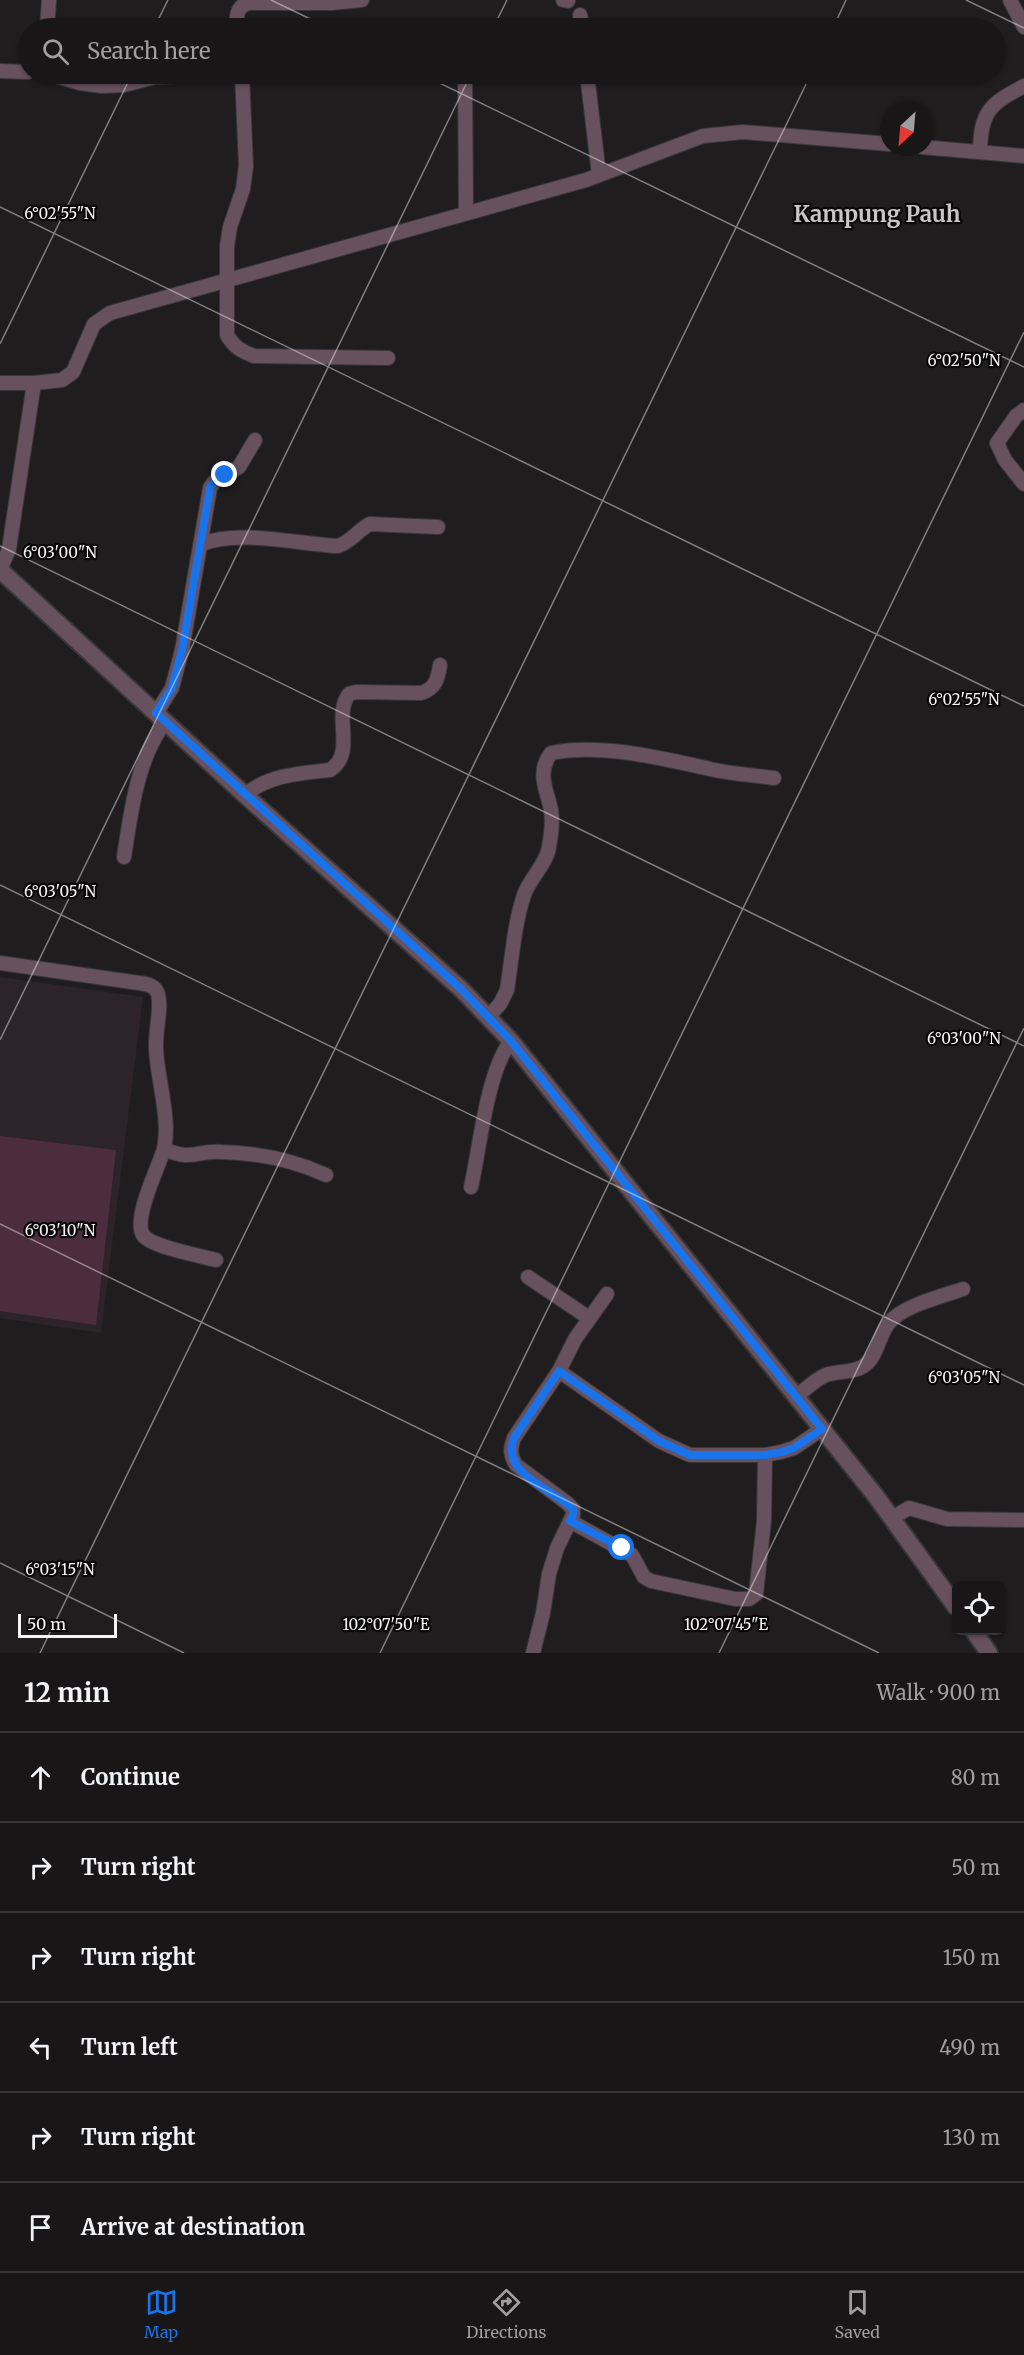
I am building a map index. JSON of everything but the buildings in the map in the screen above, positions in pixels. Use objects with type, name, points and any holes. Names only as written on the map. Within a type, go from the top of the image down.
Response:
[{"type":"street","points":[[48,18],[49,0]]},
{"type":"street","points":[[237,18],[237,12],[248,3],[332,3],[362,0]]},
{"type":"street","points":[[1010,0],[1024,27]]},
{"type":"street","points":[[0,71],[18,72]]},
{"type":"street","points":[[87,84],[102,86],[128,84]]},
{"type":"street","points":[[242,84],[246,166],[243,189],[230,227],[225,279],[226,335],[232,344],[254,356],[388,358]]},
{"type":"street","points":[[465,84],[466,212]]},
{"type":"street","points":[[588,84],[599,175]]},
{"type":"street","points":[[980,150],[986,112],[1006,96],[1024,86]]},
{"type":"street","points":[[0,383],[62,380],[73,372],[94,324],[110,313],[599,175],[692,140],[721,133],[771,133],[880,143]]},
{"type":"street","points":[[934,148],[980,150],[1024,156]]},
{"type":"street","points":[[34,383],[9,549],[0,570],[160,718],[461,989],[511,1041],[822,1429],[892,1518],[952,1600]]},
{"type":"street","points":[[1024,410],[1016,416],[997,442],[1005,460],[1024,484]]},
{"type":"street","points":[[124,857],[140,779],[172,688],[182,650],[210,488],[214,482],[239,467],[255,440]]},
{"type":"street","points":[[202,544],[215,539],[239,537],[338,546],[348,543],[361,528],[370,524],[438,527]]},
{"type":"street","points":[[245,795],[253,788],[278,778],[330,770],[337,766],[344,744],[343,706],[349,694],[429,691],[439,676],[441,665]]},
{"type":"street","points":[[488,1017],[500,1004],[507,990],[524,896],[549,848],[552,812],[545,793],[543,778],[547,758],[551,753],[567,750],[612,752],[675,760],[712,770],[774,778]]},
{"type":"street","points":[[0,963],[154,987],[159,1001],[156,1048],[165,1127],[164,1149],[141,1223],[144,1236],[157,1244],[216,1260]]},
{"type":"street","points":[[471,1187],[489,1095],[499,1061],[511,1041]]},
{"type":"street","points":[[164,1149],[183,1157],[224,1152],[283,1158],[326,1175]]},
{"type":"street","points":[[528,1277],[589,1318]]},
{"type":"street","points":[[796,1397],[813,1382],[826,1375],[855,1370],[864,1366],[871,1358],[888,1323],[898,1315],[963,1289]]},
{"type":"street","points":[[533,1653],[543,1613],[549,1574],[557,1548],[573,1515],[573,1509],[516,1466],[510,1448],[514,1438],[559,1371],[574,1339],[607,1294]]},
{"type":"street","points":[[559,1371],[659,1441],[690,1455],[765,1455],[794,1448],[822,1429]]},
{"type":"street","points":[[570,1521],[632,1555],[644,1576],[651,1581],[735,1599],[749,1599],[756,1594],[764,1521],[765,1455]]},
{"type":"street","points":[[892,1518],[909,1508],[947,1519],[1024,1520]]},
{"type":"street","points":[[977,1635],[990,1653]]},
{"type":"shaded area","points":[[0,977],[143,997],[101,1333],[0,1318]]},
{"type":"shaded area","points":[[0,1136],[116,1150],[96,1325],[0,1311]]},
{"type":"district","name":"Kampung Pauh","points":[[877,214]]},
{"type":"route","points":[[225,475],[214,482],[210,488],[182,650],[172,688],[156,713],[461,989],[511,1041],[822,1429],[794,1448],[782,1452],[765,1455],[690,1455],[659,1441],[559,1371],[514,1438],[510,1448],[511,1458],[523,1473],[573,1509],[570,1521],[622,1548]]}]
